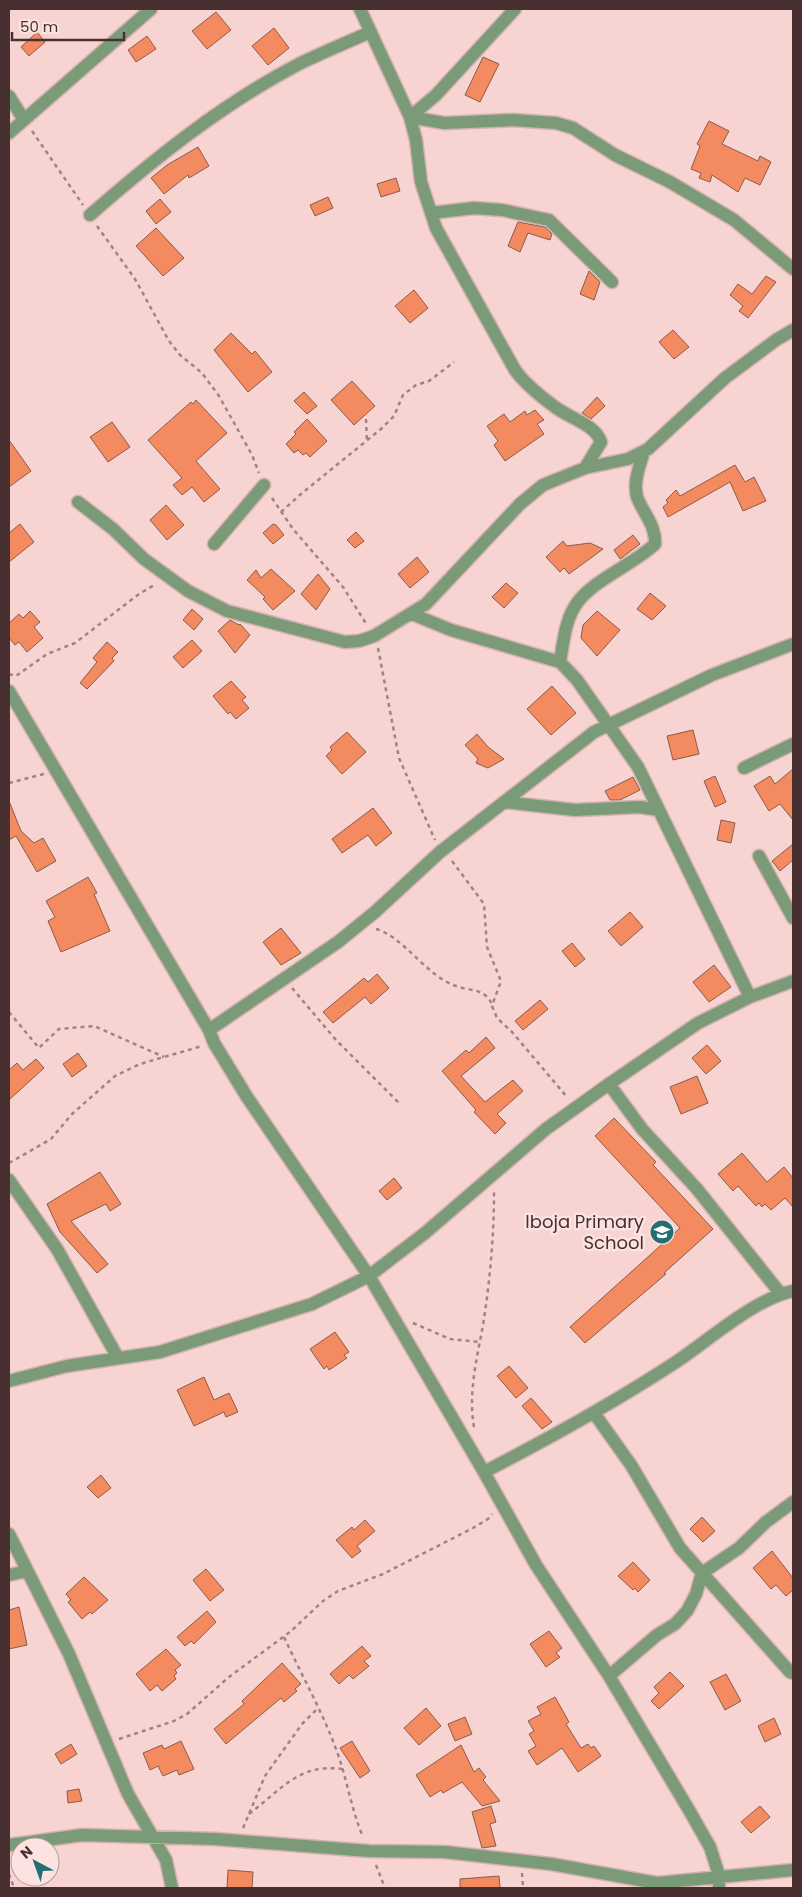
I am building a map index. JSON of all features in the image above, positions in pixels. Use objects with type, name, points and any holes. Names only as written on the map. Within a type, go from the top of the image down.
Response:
[{"type":"street","points":[[9,133],[151,9]]},
{"type":"street","points":[[360,9],[410,117],[416,140],[422,182],[431,213],[448,251],[515,370],[533,390],[557,408],[592,429],[598,436],[600,442],[585,468]]},
{"type":"street","points":[[410,117],[436,96],[515,9]]},
{"type":"street","points":[[90,216],[138,173],[196,128],[249,93],[298,65],[370,32]]},
{"type":"street","points":[[9,96],[24,120]]},
{"type":"street","points":[[410,117],[444,123],[513,120],[556,123],[573,128],[616,155],[670,182],[734,220],[793,269]]},
{"type":"street","points":[[431,213],[474,208],[502,210],[549,220],[612,282]]},
{"type":"street","points":[[78,502],[113,530],[144,559],[170,576],[188,591],[227,611],[345,642],[359,641],[374,636],[426,604],[520,504],[544,485],[585,468],[628,458],[644,451],[677,424],[725,378],[776,340],[793,330]]},
{"type":"street","points":[[560,662],[567,624],[575,605],[598,583],[644,554],[655,544],[655,535],[637,496],[636,482],[644,451]]},
{"type":"street","points":[[214,544],[264,484]]},
{"type":"street","points":[[412,614],[450,630],[560,662],[577,680],[638,768],[750,997]]},
{"type":"street","points":[[209,1030],[338,942],[443,850],[594,732],[712,675],[793,644]]},
{"type":"street","points":[[9,691],[209,1030],[214,1043],[247,1097],[369,1276],[484,1472],[536,1565],[609,1676],[710,1847],[719,1882]]},
{"type":"street","points":[[744,768],[793,744]]},
{"type":"street","points":[[504,802],[575,810],[640,807],[659,810]]},
{"type":"street","points":[[759,856],[793,918]]},
{"type":"street","points":[[9,1381],[67,1366],[160,1352],[312,1304],[369,1276],[426,1233],[546,1129],[581,1104],[698,1023],[750,997],[793,981]]},
{"type":"street","points":[[610,1084],[642,1129],[697,1189],[780,1293]]},
{"type":"street","points":[[9,1180],[57,1249],[118,1358]]},
{"type":"street","points":[[484,1472],[594,1413],[676,1362],[751,1310],[780,1293],[793,1291]]},
{"type":"street","points":[[594,1413],[631,1465],[680,1548],[771,1652],[790,1672],[793,1672]]},
{"type":"street","points":[[609,1676],[657,1635],[675,1624],[687,1611],[696,1594],[702,1574],[739,1548],[766,1522],[793,1502]]},
{"type":"street","points":[[9,1534],[69,1654],[128,1794],[166,1860],[172,1888]]},
{"type":"street","points":[[9,1576],[27,1571]]},
{"type":"street","points":[[9,1845],[82,1835],[153,1835],[369,1851],[445,1852],[550,1864],[657,1883],[719,1882],[793,1870]]},
{"type":"path","points":[[281,512],[367,442],[394,416],[403,394],[416,385],[429,381],[454,362]]},
{"type":"path","points":[[366,419],[367,442]]},
{"type":"path","points":[[9,674],[16,676],[47,654],[75,643],[139,594],[170,576]]},
{"type":"path","points":[[9,783],[56,771]]},
{"type":"path","points":[[443,850],[484,904],[487,947],[501,981],[492,1006]]},
{"type":"path","points":[[360,924],[381,930],[439,978],[456,986],[479,991],[491,1001],[498,1018],[512,1032],[560,1092],[581,1104]]},
{"type":"path","points":[[285,978],[303,1003],[336,1040],[399,1103]]},
{"type":"path","points":[[9,1012],[39,1048],[59,1029],[94,1026],[164,1057]]},
{"type":"path","points":[[9,1163],[51,1139],[72,1114],[115,1076],[140,1064],[214,1043]]},
{"type":"path","points":[[475,1434],[472,1394],[494,1231],[494,1173]]},
{"type":"path","points":[[396,1323],[414,1323],[450,1339],[479,1342]]},
{"type":"path","points":[[106,1743],[180,1718],[229,1677],[284,1637],[318,1605],[338,1591],[384,1574],[488,1520],[499,1501]]},
{"type":"path","points":[[284,1637],[318,1708],[342,1769],[355,1817],[382,1876],[385,1888]]},
{"type":"path","points":[[237,1841],[265,1776],[302,1724],[318,1708]]},
{"type":"path","points":[[248,1815],[304,1772],[327,1767],[342,1769]]},
{"type":"path","points":[[9,1874],[14,1888]]},
{"type":"building","points":[[216,12],[231,30],[207,49],[192,31]]},
{"type":"building","points":[[274,28],[289,48],[268,65],[252,46]]},
{"type":"building","points":[[37,32],[45,42],[29,56],[21,47]]},
{"type":"building","points":[[147,36],[156,49],[136,62],[128,50]]},
{"type":"building","points":[[483,57],[499,64],[480,102],[465,95]]},
{"type":"building","points":[[709,121],[729,131],[722,144],[758,161],[760,156],[771,162],[760,185],[745,178],[738,192],[712,175],[710,182],[699,178],[701,173],[691,169],[700,146],[697,144]]},
{"type":"building","points":[[198,147],[209,166],[189,178],[188,175],[164,194],[151,178],[167,165]]},
{"type":"building","points":[[396,178],[400,191],[381,197],[377,184]]},
{"type":"building","points":[[328,197],[333,208],[315,216],[310,205]]},
{"type":"building","points":[[160,199],[171,212],[156,224],[146,211]]},
{"type":"building","points":[[518,222],[545,227],[552,234],[550,240],[528,233],[520,252],[508,246]]},
{"type":"building","points":[[156,228],[184,258],[163,276],[136,246]]},
{"type":"building","points":[[589,271],[600,282],[594,300],[580,294]]},
{"type":"building","points":[[766,276],[776,282],[748,318],[739,311],[743,306],[730,295],[738,284],[752,294]]},
{"type":"building","points":[[414,290],[428,308],[410,323],[395,306]]},
{"type":"building","points":[[673,330],[689,347],[674,359],[659,342]]},
{"type":"building","points":[[231,333],[252,354],[255,351],[272,372],[248,392],[214,350]]},
{"type":"building","points":[[352,381],[375,406],[354,425],[331,400]]},
{"type":"building","points":[[304,392],[317,406],[307,414],[294,401]]},
{"type":"building","points":[[597,397],[605,406],[591,419],[582,413]]},
{"type":"building","points":[[196,400],[227,433],[196,461],[220,489],[204,502],[192,487],[182,495],[173,485],[182,478],[148,440],[191,402],[193,404]]},
{"type":"building","points":[[535,410],[544,420],[537,424],[544,434],[505,461],[494,445],[498,441],[487,426],[504,414],[510,422],[525,411],[527,415]]},
{"type":"building","points":[[307,419],[327,441],[310,457],[306,453],[303,455],[298,450],[294,453],[286,444],[296,434],[294,432]]},
{"type":"building","points":[[112,422],[130,447],[108,462],[90,437]]},
{"type":"building","points":[[9,440],[31,471],[9,487]]},
{"type":"building","points":[[735,465],[745,482],[754,477],[766,501],[743,511],[730,482],[668,517],[663,507],[668,503],[666,500],[676,490],[680,496]]},
{"type":"building","points":[[166,505],[184,525],[167,540],[150,520]]},
{"type":"building","points":[[20,524],[34,542],[9,562],[9,533]]},
{"type":"building","points":[[273,524],[284,535],[273,544],[263,533]]},
{"type":"building","points":[[356,532],[364,541],[355,548],[347,540]]},
{"type":"building","points":[[633,535],[640,544],[620,559],[614,550]]},
{"type":"building","points":[[563,541],[567,546],[590,543],[603,549],[569,574],[564,568],[560,572],[546,557]]},
{"type":"building","points":[[417,557],[429,572],[410,588],[398,574]]},
{"type":"building","points":[[271,569],[295,591],[273,610],[263,599],[265,597],[247,580],[256,570],[261,578]]},
{"type":"building","points":[[318,574],[330,589],[316,610],[301,594]]},
{"type":"building","points":[[506,583],[518,593],[504,608],[492,597]]},
{"type":"building","points":[[650,593],[666,606],[652,620],[637,609]]},
{"type":"building","points":[[192,609],[203,619],[194,630],[183,620]]},
{"type":"building","points":[[30,611],[40,622],[34,627],[43,638],[27,652],[19,642],[15,645],[9,638],[9,623],[19,614],[23,618]]},
{"type":"building","points":[[597,611],[620,630],[597,656],[581,638],[583,625]]},
{"type":"building","points":[[230,620],[240,624],[250,635],[235,653],[218,631]]},
{"type":"building","points":[[192,640],[202,651],[183,668],[173,657]]},
{"type":"building","points":[[107,642],[118,652],[112,658],[114,661],[87,689],[80,683],[97,662],[93,658]]},
{"type":"building","points":[[231,681],[246,697],[242,700],[249,708],[236,719],[230,712],[228,714],[213,696]]},
{"type":"building","points":[[552,686],[576,713],[551,735],[527,709]]},
{"type":"building","points":[[693,730],[699,754],[673,760],[667,736]]},
{"type":"building","points":[[347,732],[366,752],[342,774],[326,756],[332,750],[330,747]]},
{"type":"building","points":[[477,734],[488,747],[504,759],[488,768],[476,763],[478,759],[465,745]]},
{"type":"building","points":[[793,769],[793,820],[780,804],[769,811],[754,786],[770,776],[775,784]]},
{"type":"building","points":[[715,776],[726,802],[715,807],[704,781]]},
{"type":"building","points":[[633,777],[640,790],[620,800],[610,800],[605,791]]},
{"type":"building","points":[[9,801],[21,831],[34,843],[43,838],[56,861],[37,872],[16,836],[9,840]]},
{"type":"building","points":[[373,808],[392,833],[376,846],[368,835],[342,853],[332,839]]},
{"type":"building","points":[[721,820],[735,823],[731,843],[717,840]]},
{"type":"building","points":[[793,844],[793,860],[780,871],[772,861]]},
{"type":"building","points":[[88,877],[97,893],[94,894],[110,931],[61,952],[48,921],[55,917],[46,901]]},
{"type":"building","points":[[630,912],[643,927],[621,946],[608,931]]},
{"type":"building","points":[[281,928],[301,953],[281,965],[263,942]]},
{"type":"building","points":[[572,943],[585,959],[575,967],[562,951]]},
{"type":"building","points":[[714,965],[731,987],[709,1002],[693,982]]},
{"type":"building","points":[[377,974],[389,988],[371,1004],[365,997],[333,1023],[323,1012],[364,978],[368,982]]},
{"type":"building","points":[[540,1000],[548,1009],[523,1030],[515,1021]]},
{"type":"building","points":[[486,1037],[495,1048],[461,1076],[485,1102],[513,1080],[523,1091],[497,1114],[506,1123],[495,1134],[474,1112],[476,1110],[442,1071],[466,1050],[469,1053]]},
{"type":"building","points":[[707,1045],[721,1061],[706,1074],[692,1058]]},
{"type":"building","points":[[78,1053],[87,1066],[72,1077],[63,1064]]},
{"type":"building","points":[[36,1059],[44,1068],[9,1100],[9,1070],[17,1063],[23,1070]]},
{"type":"building","points":[[697,1076],[708,1103],[681,1114],[670,1087]]},
{"type":"building","points":[[614,1118],[656,1162],[653,1165],[713,1229],[664,1273],[666,1274],[585,1343],[570,1327],[680,1228],[595,1136]]},
{"type":"building","points":[[742,1153],[767,1182],[784,1167],[793,1178],[793,1207],[785,1198],[771,1210],[765,1204],[762,1207],[759,1203],[756,1206],[738,1186],[733,1191],[718,1174]]},
{"type":"building","points":[[100,1172],[121,1204],[110,1211],[106,1204],[71,1221],[108,1264],[97,1273],[60,1232],[47,1204]]},
{"type":"building","points":[[394,1178],[402,1188],[387,1200],[379,1191]]},
{"type":"building","points":[[335,1332],[349,1352],[344,1355],[347,1358],[329,1370],[327,1366],[324,1369],[310,1349]]},
{"type":"building","points":[[509,1366],[528,1388],[516,1398],[497,1376]]},
{"type":"building","points":[[204,1377],[214,1400],[229,1393],[238,1412],[226,1417],[224,1412],[194,1426],[177,1390]]},
{"type":"building","points":[[531,1398],[552,1422],[542,1429],[522,1406]]},
{"type":"building","points":[[101,1475],[111,1488],[98,1498],[87,1487]]},
{"type":"building","points":[[702,1517],[715,1531],[703,1542],[690,1529]]},
{"type":"building","points":[[365,1520],[375,1531],[357,1546],[361,1551],[352,1558],[336,1540],[352,1527],[354,1530]]},
{"type":"building","points":[[772,1551],[793,1578],[793,1590],[786,1596],[776,1585],[771,1589],[753,1568]]},
{"type":"building","points":[[633,1562],[650,1580],[638,1592],[635,1588],[633,1590],[618,1576]]},
{"type":"building","points":[[206,1569],[224,1590],[210,1601],[193,1580]]},
{"type":"building","points":[[84,1577],[108,1600],[92,1614],[90,1612],[82,1619],[68,1602],[71,1600],[66,1594]]},
{"type":"building","points":[[19,1607],[27,1645],[9,1649],[9,1610]]},
{"type":"building","points":[[207,1611],[216,1622],[194,1644],[191,1641],[185,1646],[177,1637]]},
{"type":"building","points":[[549,1631],[562,1648],[556,1653],[560,1657],[546,1667],[530,1644]]},
{"type":"building","points":[[362,1646],[371,1656],[364,1661],[369,1666],[353,1679],[349,1675],[339,1684],[330,1674]]},
{"type":"building","points":[[166,1649],[181,1665],[175,1670],[177,1673],[174,1676],[176,1679],[162,1691],[157,1685],[150,1691],[136,1674]]},
{"type":"building","points":[[282,1663],[301,1684],[295,1689],[297,1691],[284,1702],[281,1698],[226,1744],[214,1729],[244,1704],[242,1701]]},
{"type":"building","points":[[670,1672],[684,1686],[659,1709],[651,1701],[659,1693],[654,1687]]},
{"type":"building","points":[[726,1674],[741,1701],[725,1710],[710,1682]]},
{"type":"building","points":[[555,1697],[569,1722],[566,1724],[581,1748],[588,1744],[591,1748],[594,1746],[601,1756],[578,1772],[562,1748],[537,1765],[528,1751],[536,1746],[529,1734],[534,1731],[528,1721],[541,1714],[537,1707]]},
{"type":"building","points":[[426,1708],[441,1726],[419,1745],[404,1728]]},
{"type":"building","points":[[465,1717],[472,1734],[455,1741],[448,1724]]},
{"type":"building","points":[[774,1718],[781,1734],[765,1742],[758,1726]]},
{"type":"building","points":[[181,1741],[194,1769],[179,1775],[177,1770],[163,1776],[158,1766],[150,1770],[143,1753],[162,1745],[164,1749]]},
{"type":"building","points":[[352,1741],[370,1771],[360,1778],[340,1748]]},
{"type":"building","points":[[71,1744],[77,1754],[61,1764],[55,1754]]},
{"type":"building","points":[[461,1745],[474,1772],[479,1768],[486,1777],[483,1780],[500,1801],[482,1806],[462,1782],[443,1793],[441,1790],[430,1797],[416,1775]]},
{"type":"building","points":[[79,1789],[82,1801],[68,1803],[67,1791]]},
{"type":"building","points":[[491,1806],[496,1822],[490,1824],[496,1846],[482,1848],[472,1812]]},
{"type":"building","points":[[760,1806],[770,1817],[751,1833],[741,1822]]},
{"type":"building","points":[[228,1870],[253,1872],[252,1888],[227,1888]]},
{"type":"building","points":[[499,1876],[500,1888],[460,1888],[460,1879]]},
{"type":"place","name":"Iboja Primary School","points":[[662,1232]]}]
